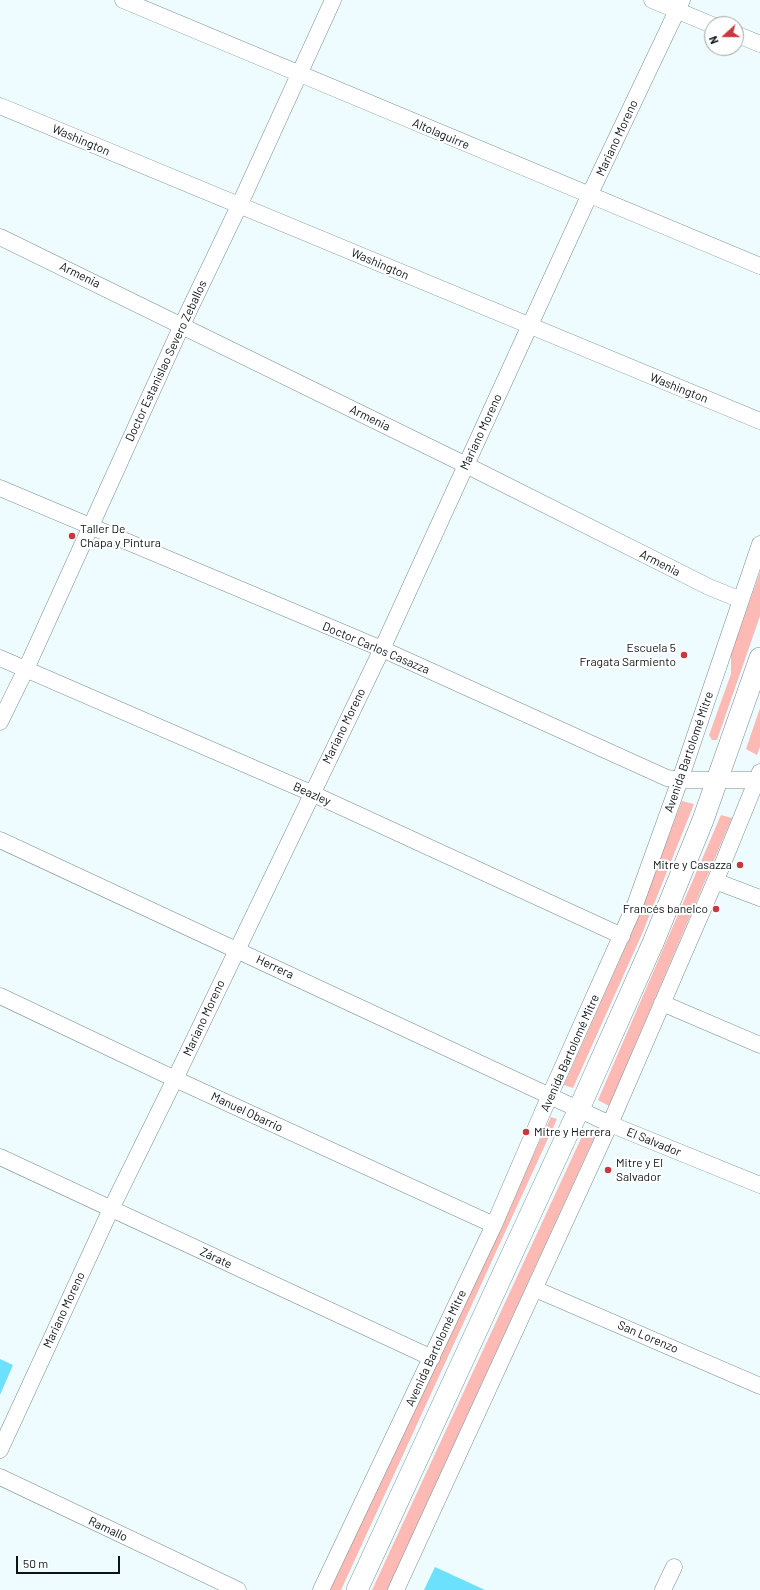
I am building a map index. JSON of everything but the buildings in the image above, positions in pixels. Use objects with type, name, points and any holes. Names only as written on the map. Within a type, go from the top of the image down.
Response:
[{"type":"main road","points":[[356,1590],[579,1109],[653,943],[703,820],[760,658]]},
{"type":"street","name":"Altolaguirre","points":[[122,0],[760,266]]},
{"type":"street","name":"Doctor Estanislao Severo Zeballos","points":[[0,722],[26,669],[182,326],[239,206],[333,0]]},
{"type":"street","points":[[652,0],[680,5],[704,20]]},
{"type":"street","name":"Mariano Moreno","points":[[0,1450],[110,1209],[175,1079],[311,793],[382,649],[590,196],[680,5]]},
{"type":"street","points":[[744,37],[760,44]]},
{"type":"street","name":"Washington","points":[[0,106],[530,327],[760,421]]},
{"type":"street","name":"Armenia","points":[[0,237],[466,465],[709,587],[741,600]]},
{"type":"street","name":"Doctor Carlos Casazza","points":[[0,488],[382,649],[667,778],[680,780],[718,780],[759,777]]},
{"type":"street","name":"Avenida Bartolomé Mitre","points":[[321,1590],[494,1225],[550,1095],[622,936],[635,905],[680,780],[760,544]]},
{"type":"street","name":"Beazley","points":[[0,658],[311,793],[622,936]]},
{"type":"street","points":[[396,1590],[610,1124],[759,777]]},
{"type":"street","name":"Herrera","points":[[0,840],[550,1095]]},
{"type":"street","points":[[715,881],[760,898]]},
{"type":"street","name":"Manuel Obarrio","points":[[0,996],[175,1079],[494,1225]]},
{"type":"street","points":[[662,1003],[760,1044]]},
{"type":"street","name":"El Salvador","points":[[550,1095],[610,1124],[760,1186]]},
{"type":"street","name":"Zárate","points":[[0,1157],[432,1358]]},
{"type":"street","name":"San Lorenzo","points":[[535,1289],[760,1386]]},
{"type":"street","name":"Ramallo","points":[[0,1477],[238,1590]]},
{"type":"street","points":[[664,1590],[674,1567]]},
{"type":"shaded area","points":[[760,572],[760,616],[717,740],[712,740],[709,735],[731,674],[731,654]]},
{"type":"shaded area","points":[[760,708],[760,747],[757,755],[746,749]]},
{"type":"shaded area","points":[[682,801],[694,804],[642,934],[573,1088],[564,1085],[633,930]]},
{"type":"shaded area","points":[[721,815],[732,818],[609,1106],[598,1100]]},
{"type":"shaded area","points":[[551,1117],[557,1119],[341,1590],[330,1590]]},
{"type":"shaded area","points":[[584,1132],[595,1136],[387,1590],[372,1590]]},
{"type":"place","name":"Taller De Chapa y Pintura","points":[[72,536]]},
{"type":"place","name":"Escuela 5 Fragata Sarmiento","points":[[684,655]]},
{"type":"place","name":"Mitre y Casazza","points":[[740,865]]},
{"type":"place","name":"Francés banelco","points":[[716,909]]},
{"type":"place","name":"Mitre y Herrera","points":[[526,1132]]},
{"type":"place","name":"Mitre y El Salvador","points":[[608,1170]]}]
